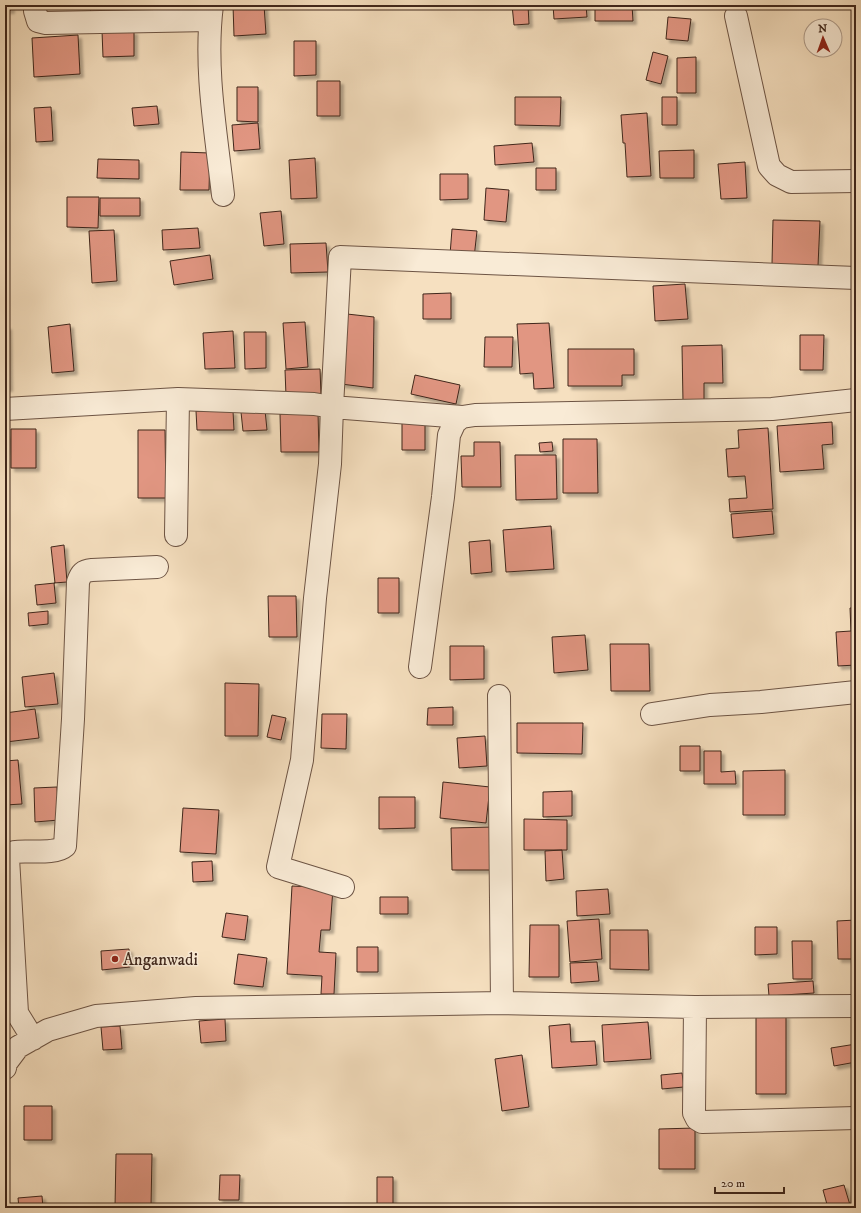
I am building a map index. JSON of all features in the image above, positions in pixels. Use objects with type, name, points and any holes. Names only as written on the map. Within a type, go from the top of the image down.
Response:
[{"type":"street","points":[[35,5],[38,21],[46,23],[211,13],[209,70],[223,194]]},
{"type":"street","points":[[736,16],[769,166],[777,175],[791,182],[856,181]]},
{"type":"street","points":[[343,887],[278,867],[302,760],[315,598],[330,464],[340,257],[856,278]]},
{"type":"street","points":[[176,535],[178,399]]},
{"type":"street","points":[[5,409],[178,399],[314,404],[462,417],[475,415],[772,409],[856,400]]},
{"type":"street","points":[[420,667],[443,498],[449,435],[455,422],[462,417]]},
{"type":"street","points":[[34,1039],[17,1013],[8,893],[8,858],[10,854],[14,852],[52,851],[60,850],[64,846],[73,719],[78,582],[84,571],[157,567]]},
{"type":"street","points":[[652,714],[710,705],[761,702],[856,692]]},
{"type":"street","points":[[499,696],[502,1003]]},
{"type":"street","points":[[5,835],[20,851]]},
{"type":"street","points":[[5,1068],[6,1063],[18,1047],[48,1030],[96,1016],[196,1008],[502,1003],[695,1007],[856,1006]]},
{"type":"street","points":[[695,1007],[694,1114],[697,1119],[702,1122],[856,1118]]},
{"type":"building","points":[[5,5],[11,5],[11,10],[5,10]]},
{"type":"building","points":[[33,5],[33,6],[12,6]]},
{"type":"building","points":[[91,5],[128,5],[128,18],[90,17]]},
{"type":"building","points":[[140,5],[195,5],[195,9],[140,9]]},
{"type":"building","points":[[233,5],[264,5],[266,34],[234,36]]},
{"type":"building","points":[[512,5],[528,5],[529,24],[514,25]]},
{"type":"building","points":[[553,5],[586,5],[587,17],[554,19]]},
{"type":"building","points":[[595,5],[632,5],[633,21],[595,21]]},
{"type":"building","points":[[668,17],[691,19],[688,41],[666,39]]},
{"type":"building","points":[[102,31],[134,31],[134,56],[103,57]]},
{"type":"building","points":[[78,35],[80,74],[34,77],[32,38]]},
{"type":"building","points":[[294,41],[316,41],[316,75],[294,76]]},
{"type":"building","points":[[653,52],[668,56],[661,84],[646,80]]},
{"type":"building","points":[[696,57],[696,93],[677,93],[677,58]]},
{"type":"building","points":[[317,81],[340,81],[340,116],[317,116]]},
{"type":"building","points":[[237,87],[258,87],[258,122],[237,121]]},
{"type":"building","points":[[515,97],[561,97],[560,126],[515,125]]},
{"type":"building","points":[[662,97],[677,97],[677,125],[662,125]]},
{"type":"building","points":[[157,106],[159,124],[134,126],[132,108]]},
{"type":"building","points":[[51,107],[53,141],[36,142],[34,108]]},
{"type":"building","points":[[647,113],[651,176],[627,177],[625,143],[623,143],[621,115]]},
{"type":"building","points":[[258,123],[260,149],[234,151],[232,125]]},
{"type":"building","points":[[532,143],[534,162],[495,165],[494,146]]},
{"type":"building","points":[[694,150],[694,178],[660,178],[659,151]]},
{"type":"building","points":[[181,152],[210,153],[209,190],[180,190]]},
{"type":"building","points":[[315,158],[317,198],[291,199],[289,160]]},
{"type":"building","points":[[98,159],[139,160],[139,179],[97,178]]},
{"type":"building","points":[[745,162],[747,198],[721,199],[718,164]]},
{"type":"building","points":[[536,168],[556,168],[556,190],[536,190]]},
{"type":"building","points":[[440,174],[468,174],[468,199],[440,200]]},
{"type":"building","points":[[486,188],[509,190],[506,222],[484,220]]},
{"type":"building","points":[[67,197],[99,197],[98,228],[67,227]]},
{"type":"building","points":[[100,198],[140,198],[140,216],[100,216]]},
{"type":"building","points":[[281,211],[284,244],[264,246],[260,213]]},
{"type":"building","points":[[773,220],[820,221],[818,266],[772,264]]},
{"type":"building","points":[[198,228],[200,248],[163,250],[162,230]]},
{"type":"building","points":[[452,229],[477,231],[474,258],[450,255]]},
{"type":"building","points":[[114,230],[117,281],[92,283],[89,231]]},
{"type":"building","points":[[326,243],[328,272],[291,273],[290,244]]},
{"type":"building","points":[[210,255],[213,279],[174,285],[170,261]]},
{"type":"building","points":[[685,284],[688,319],[655,321],[653,286]]},
{"type":"building","points":[[451,293],[451,319],[423,319],[423,294]]},
{"type":"building","points":[[347,314],[374,317],[373,388],[341,384]]},
{"type":"building","points":[[305,322],[308,367],[286,369],[283,323]]},
{"type":"building","points":[[549,323],[554,388],[534,389],[533,373],[520,374],[517,324]]},
{"type":"building","points":[[70,324],[74,371],[52,373],[48,327]]},
{"type":"building","points":[[8,326],[9,388],[5,388],[5,327]]},
{"type":"building","points":[[233,331],[235,368],[205,369],[203,333]]},
{"type":"building","points":[[244,332],[266,332],[266,368],[245,369]]},
{"type":"building","points":[[800,335],[824,335],[823,370],[800,370]]},
{"type":"building","points":[[485,337],[513,337],[512,367],[484,367]]},
{"type":"building","points":[[722,345],[723,383],[704,383],[704,402],[683,402],[682,346]]},
{"type":"building","points":[[568,349],[634,349],[634,375],[622,375],[622,386],[568,386]]},
{"type":"building","points":[[320,369],[321,395],[286,396],[285,370]]},
{"type":"building","points":[[415,375],[460,385],[456,404],[411,394]]},
{"type":"building","points":[[265,410],[267,430],[243,431],[241,412]]},
{"type":"building","points":[[196,411],[233,411],[234,430],[197,430]]},
{"type":"building","points":[[318,413],[319,452],[281,452],[280,414]]},
{"type":"building","points":[[425,417],[425,450],[402,450],[402,418]]},
{"type":"building","points":[[832,422],[833,444],[822,445],[824,469],[780,472],[777,426]]},
{"type":"building","points":[[768,428],[773,509],[730,512],[729,499],[747,498],[745,476],[728,477],[726,449],[739,448],[738,430]]},
{"type":"building","points":[[11,429],[36,429],[36,468],[11,468]]},
{"type":"building","points":[[138,430],[165,430],[166,498],[138,498]]},
{"type":"building","points":[[5,435],[8,435],[6,451],[5,451]]},
{"type":"building","points":[[563,439],[597,439],[598,493],[563,493]]},
{"type":"building","points":[[474,442],[500,442],[501,487],[462,487],[461,456],[474,456]]},
{"type":"building","points":[[552,442],[553,451],[540,452],[539,443]]},
{"type":"building","points":[[515,455],[556,455],[557,499],[516,500]]},
{"type":"building","points":[[772,511],[774,534],[733,538],[731,514]]},
{"type":"building","points":[[551,526],[554,569],[506,572],[503,530]]},
{"type":"building","points":[[490,540],[492,572],[471,574],[469,542]]},
{"type":"building","points":[[64,545],[67,582],[55,583],[51,547]]},
{"type":"building","points":[[378,578],[399,578],[399,613],[378,613]]},
{"type":"building","points":[[54,583],[56,603],[37,605],[35,585]]},
{"type":"building","points":[[268,596],[296,596],[297,637],[269,637]]},
{"type":"building","points":[[850,608],[856,608],[856,665],[838,666],[836,632],[851,631]]},
{"type":"building","points":[[48,611],[48,624],[29,626],[28,613]]},
{"type":"building","points":[[585,635],[588,670],[554,673],[552,637]]},
{"type":"building","points":[[610,644],[649,644],[650,691],[611,691]]},
{"type":"building","points":[[450,646],[484,646],[484,679],[450,680]]},
{"type":"building","points":[[54,673],[58,704],[25,707],[22,677]]},
{"type":"building","points":[[225,683],[259,684],[258,736],[225,736]]},
{"type":"building","points":[[453,707],[453,725],[427,725],[428,708]]},
{"type":"building","points":[[35,709],[39,738],[6,742],[5,713]]},
{"type":"building","points":[[322,714],[347,714],[346,749],[321,748]]},
{"type":"building","points":[[272,715],[286,718],[281,740],[267,737]]},
{"type":"building","points":[[517,723],[583,723],[582,754],[517,753]]},
{"type":"building","points":[[485,736],[487,766],[459,768],[457,738]]},
{"type":"building","points":[[680,746],[700,746],[700,771],[680,771]]},
{"type":"building","points":[[704,751],[721,751],[721,772],[735,771],[736,784],[704,784]]},
{"type":"building","points":[[18,760],[22,804],[5,805],[5,761]]},
{"type":"building","points":[[785,770],[785,815],[743,815],[743,771]]},
{"type":"building","points":[[443,782],[490,787],[486,823],[440,818]]},
{"type":"building","points":[[57,787],[59,820],[35,822],[34,788]]},
{"type":"building","points":[[572,791],[572,816],[543,817],[543,792]]},
{"type":"building","points":[[379,797],[415,797],[415,828],[379,829]]},
{"type":"building","points":[[183,808],[219,810],[216,854],[180,852]]},
{"type":"building","points":[[524,819],[567,820],[567,850],[524,850]]},
{"type":"building","points":[[493,827],[493,870],[452,870],[451,828]]},
{"type":"building","points":[[562,850],[564,879],[546,881],[545,851]]},
{"type":"building","points":[[212,861],[213,881],[193,882],[192,862]]},
{"type":"building","points":[[292,886],[333,888],[330,930],[321,930],[319,952],[336,953],[334,994],[321,994],[322,976],[287,974]]},
{"type":"building","points":[[608,889],[610,914],[577,916],[576,891]]},
{"type":"building","points":[[380,897],[408,897],[408,914],[380,914]]},
{"type":"building","points":[[226,913],[248,916],[245,940],[222,937]]},
{"type":"building","points":[[599,919],[602,959],[570,962],[567,921]]},
{"type":"building","points":[[856,920],[856,959],[838,959],[837,921]]},
{"type":"building","points":[[530,925],[559,925],[559,977],[529,977]]},
{"type":"building","points":[[755,927],[777,927],[777,954],[755,955]]},
{"type":"building","points":[[610,930],[648,930],[649,970],[610,969]]},
{"type":"building","points":[[792,941],[812,941],[812,979],[793,979]]},
{"type":"building","points":[[357,947],[378,947],[378,972],[357,972]]},
{"type":"building","name":"Anganwadi","points":[[129,949],[130,967],[102,970],[101,951]]},
{"type":"building","points":[[238,954],[267,958],[263,987],[234,984]]},
{"type":"building","points":[[597,962],[599,981],[571,983],[570,963]]},
{"type":"building","points":[[813,981],[814,993],[769,996],[768,984]]},
{"type":"building","points":[[756,1015],[786,1015],[786,1094],[756,1094]]},
{"type":"building","points":[[225,1019],[226,1041],[201,1043],[199,1021]]},
{"type":"building","points":[[648,1022],[651,1059],[604,1062],[602,1025]]},
{"type":"building","points":[[570,1024],[571,1042],[595,1041],[597,1065],[552,1068],[549,1026]]},
{"type":"building","points":[[120,1026],[122,1049],[103,1050],[101,1027]]},
{"type":"building","points":[[856,1044],[856,1062],[834,1066],[831,1048]]},
{"type":"building","points":[[522,1055],[529,1107],[502,1111],[495,1059]]},
{"type":"building","points":[[682,1073],[684,1087],[662,1089],[661,1075]]},
{"type":"building","points":[[24,1106],[52,1106],[52,1140],[24,1140]]},
{"type":"building","points":[[695,1128],[695,1169],[659,1169],[659,1129]]},
{"type":"building","points":[[116,1154],[152,1154],[151,1207],[115,1207]]},
{"type":"building","points":[[220,1175],[240,1175],[239,1200],[219,1200]]},
{"type":"building","points":[[377,1177],[393,1177],[393,1205],[377,1204]]},
{"type":"building","points":[[844,1185],[850,1205],[840,1208],[828,1208],[823,1190]]},
{"type":"building","points":[[42,1196],[43,1208],[19,1208],[18,1198]]},
{"type":"place","name":"Anganwadi","points":[[115,959]]}]
